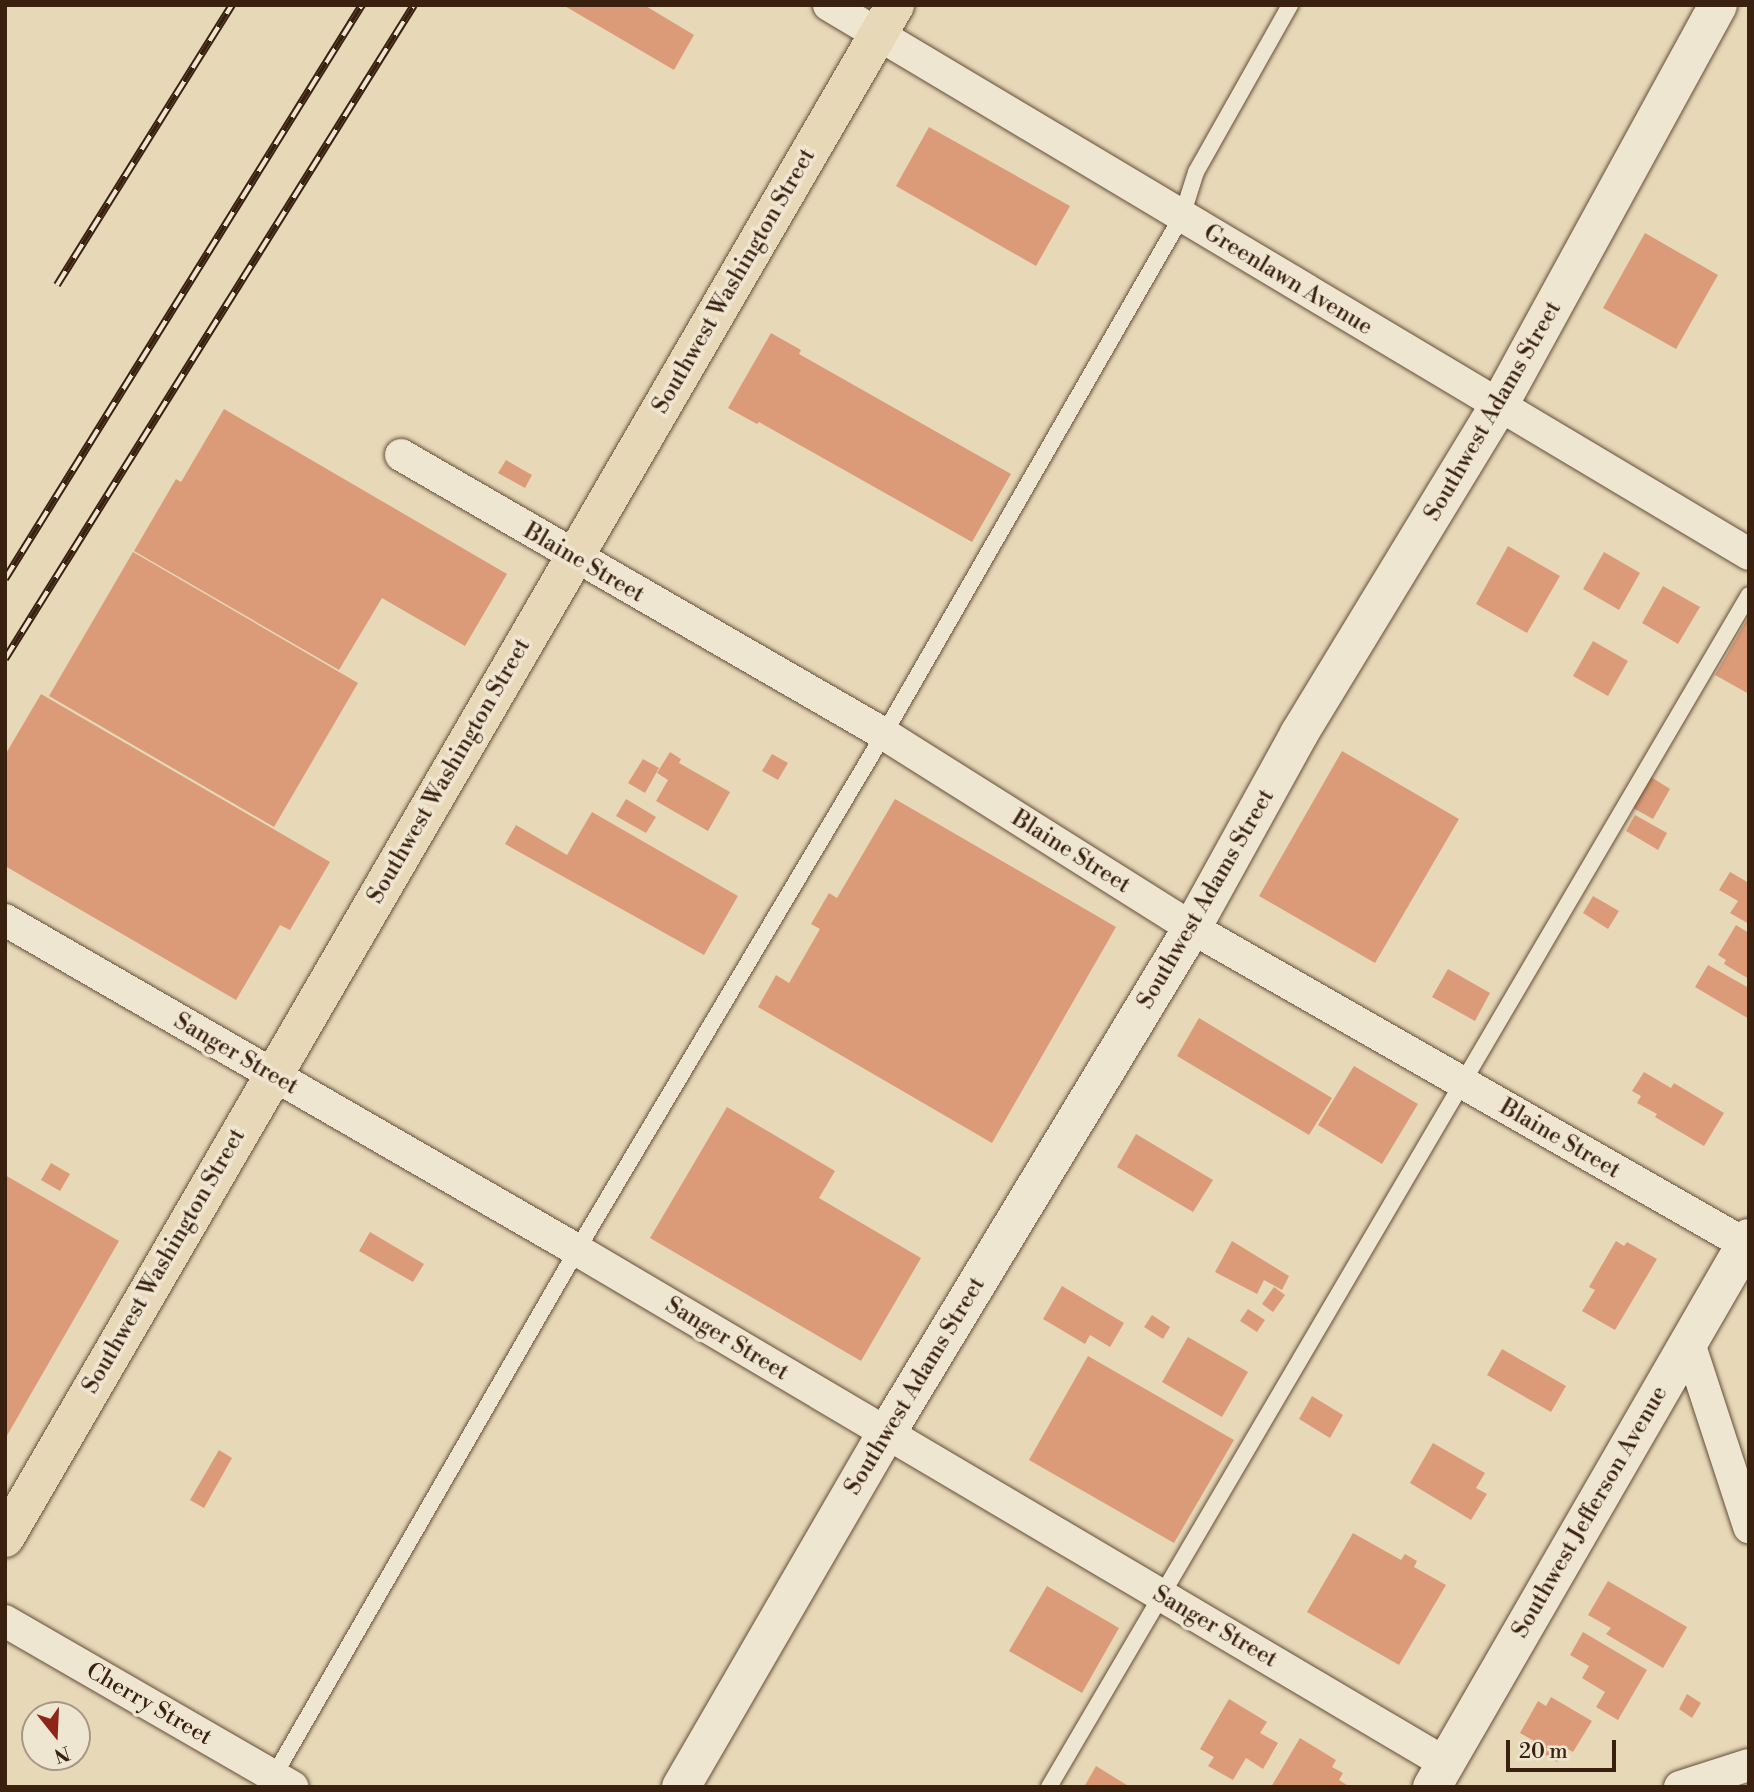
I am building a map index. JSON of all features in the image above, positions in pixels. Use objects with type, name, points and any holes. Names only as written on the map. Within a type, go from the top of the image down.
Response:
[{"type":"main road","name":"Southwest Adams Street","points":[[681,1787],[886,1434],[1192,929],[1300,734],[1498,407],[1718,5]]},
{"type":"main road","name":"Southwest Washington Street","points":[[5,1538],[886,20]]},
{"type":"main road","name":"Southwest Jefferson Avenue","points":[[1438,1775],[1747,1241]]},
{"type":"street","name":"Greenlawn Avenue","points":[[829,5],[886,20],[1182,216],[1498,407],[1749,554]]},
{"type":"street","name":"Blaine Street","points":[[401,455],[573,557],[884,734],[1192,929],[1747,1241]]},
{"type":"street","name":"Sanger Street","points":[[5,920],[577,1250],[1163,1597],[1438,1775]]},
{"type":"street","points":[[1689,1343],[1749,1527]]},
{"type":"street","name":"Cherry Street","points":[[5,1621],[278,1783]]},
{"type":"street","points":[[1680,1787],[1749,1765]]},
{"type":"lane","points":[[278,1783],[577,1250],[884,734],[1182,216],[1196,172],[1290,5]]},
{"type":"lane","points":[[1049,1787],[1749,595]]},
{"type":"building","points":[[563,5],[644,5],[694,35],[674,70]]},
{"type":"building","points":[[929,127],[1070,206],[1036,266],[896,186]]},
{"type":"building","points":[[1645,233],[1718,275],[1676,349],[1603,308]]},
{"type":"building","points":[[771,333],[801,350],[799,354],[1011,474],[972,542],[759,422],[757,424],[728,408]]},
{"type":"building","points":[[224,409],[507,574],[465,646],[382,598],[339,670],[134,551],[176,479],[181,482]]},
{"type":"building","points":[[506,460],[532,475],[525,488],[498,473]]},
{"type":"building","points":[[1508,546],[1560,576],[1527,633],[1476,604]]},
{"type":"building","points":[[133,552],[358,683],[274,827],[49,696]]},
{"type":"building","points":[[1604,552],[1640,573],[1619,610],[1583,589]]},
{"type":"building","points":[[1663,586],[1700,607],[1678,644],[1642,623]]},
{"type":"building","points":[[1749,616],[1749,694],[1715,675]]},
{"type":"building","points":[[1593,641],[1628,661],[1608,696],[1573,676]]},
{"type":"building","points":[[41,694],[330,862],[290,930],[280,925],[236,1000],[5,866],[5,755]]},
{"type":"building","points":[[1342,751],[1459,819],[1375,963],[1259,896]]},
{"type":"building","points":[[670,752],[681,759],[679,763],[730,792],[708,831],[656,801],[668,780],[657,773]]},
{"type":"building","points":[[772,754],[788,763],[778,780],[762,771]]},
{"type":"building","points":[[643,759],[659,768],[645,793],[628,783]]},
{"type":"building","points":[[1651,777],[1670,789],[1653,819],[1633,808]]},
{"type":"building","points":[[626,799],[656,817],[646,833],[616,816]]},
{"type":"building","points":[[895,799],[1116,927],[992,1143],[758,1007],[776,975],[789,983],[820,929],[811,924],[829,893],[837,898]]},
{"type":"building","points":[[592,812],[738,896],[704,955],[505,844],[516,825],[567,855]]},
{"type":"building","points":[[1635,815],[1667,833],[1658,850],[1626,831]]},
{"type":"building","points":[[1730,872],[1749,883],[1749,924],[1730,913],[1738,901],[1719,890]]},
{"type":"building","points":[[1593,896],[1619,911],[1608,929],[1583,913]]},
{"type":"building","points":[[1736,925],[1749,933],[1749,979],[1724,964],[1726,960],[1718,955]]},
{"type":"building","points":[[1708,965],[1749,988],[1749,1019],[1695,987]]},
{"type":"building","points":[[1448,969],[1490,993],[1475,1021],[1432,997]]},
{"type":"building","points":[[1199,1018],[1332,1098],[1309,1135],[1177,1056]]},
{"type":"building","points":[[1354,1066],[1418,1104],[1382,1164],[1318,1125]]},
{"type":"building","points":[[1644,1072],[1671,1088],[1674,1083],[1724,1113],[1704,1146],[1637,1103],[1641,1096],[1632,1091]]},
{"type":"building","points":[[727,1107],[835,1171],[819,1198],[921,1258],[861,1361],[650,1238]]},
{"type":"building","points":[[1136,1134],[1213,1180],[1193,1212],[1117,1167]]},
{"type":"building","points":[[51,1163],[70,1174],[60,1191],[41,1180]]},
{"type":"building","points":[[5,1175],[119,1241],[5,1439]]},
{"type":"building","points":[[370,1232],[424,1264],[413,1282],[359,1251]]},
{"type":"building","points":[[1232,1241],[1289,1276],[1282,1290],[1264,1280],[1257,1294],[1215,1272]]},
{"type":"building","points":[[1616,1241],[1624,1246],[1627,1242],[1657,1259],[1615,1330],[1582,1311],[1595,1290],[1589,1287]]},
{"type":"building","points":[[1062,1286],[1124,1323],[1110,1347],[1090,1335],[1085,1344],[1043,1319]]},
{"type":"building","points":[[1274,1287],[1285,1295],[1273,1312],[1262,1304]]},
{"type":"building","points":[[1248,1309],[1265,1320],[1257,1332],[1240,1321]]},
{"type":"building","points":[[1152,1315],[1170,1327],[1163,1339],[1144,1327]]},
{"type":"building","points":[[1188,1337],[1248,1372],[1222,1417],[1162,1382]]},
{"type":"building","points":[[1502,1349],[1566,1386],[1551,1412],[1487,1375]]},
{"type":"building","points":[[1088,1356],[1234,1440],[1174,1543],[1029,1460]]},
{"type":"building","points":[[1312,1396],[1343,1415],[1330,1438],[1299,1419]]},
{"type":"building","points":[[1433,1443],[1485,1473],[1476,1488],[1487,1494],[1471,1520],[1410,1483]]},
{"type":"building","points":[[219,1450],[232,1458],[204,1508],[190,1500]]},
{"type":"building","points":[[1353,1533],[1401,1560],[1405,1554],[1417,1561],[1414,1567],[1446,1585],[1399,1665],[1307,1612]]},
{"type":"building","points":[[1608,1581],[1687,1627],[1663,1668],[1606,1634],[1611,1628],[1588,1615]]},
{"type":"building","points":[[1047,1586],[1119,1628],[1082,1693],[1009,1651]]},
{"type":"building","points":[[1583,1632],[1647,1670],[1618,1720],[1596,1707],[1605,1692],[1582,1678],[1589,1666],[1570,1655]]},
{"type":"building","points":[[1687,1694],[1701,1703],[1692,1718],[1679,1709]]},
{"type":"building","points":[[1551,1697],[1592,1721],[1573,1752],[1566,1748],[1557,1762],[1540,1752],[1543,1746],[1520,1733],[1538,1701],[1546,1706]]},
{"type":"building","points":[[1229,1699],[1267,1722],[1260,1733],[1278,1743],[1263,1769],[1246,1758],[1233,1780],[1208,1766],[1214,1757],[1200,1749]]},
{"type":"building","points":[[1300,1738],[1336,1760],[1332,1767],[1343,1773],[1339,1780],[1350,1787],[1271,1787]]},
{"type":"building","points":[[1096,1766],[1130,1787],[1084,1787]]},
{"type":"railway","points":[[57,285],[232,5]]},
{"type":"railway","points":[[5,579],[362,5]]},
{"type":"railway","points":[[5,659],[414,5]]}]
